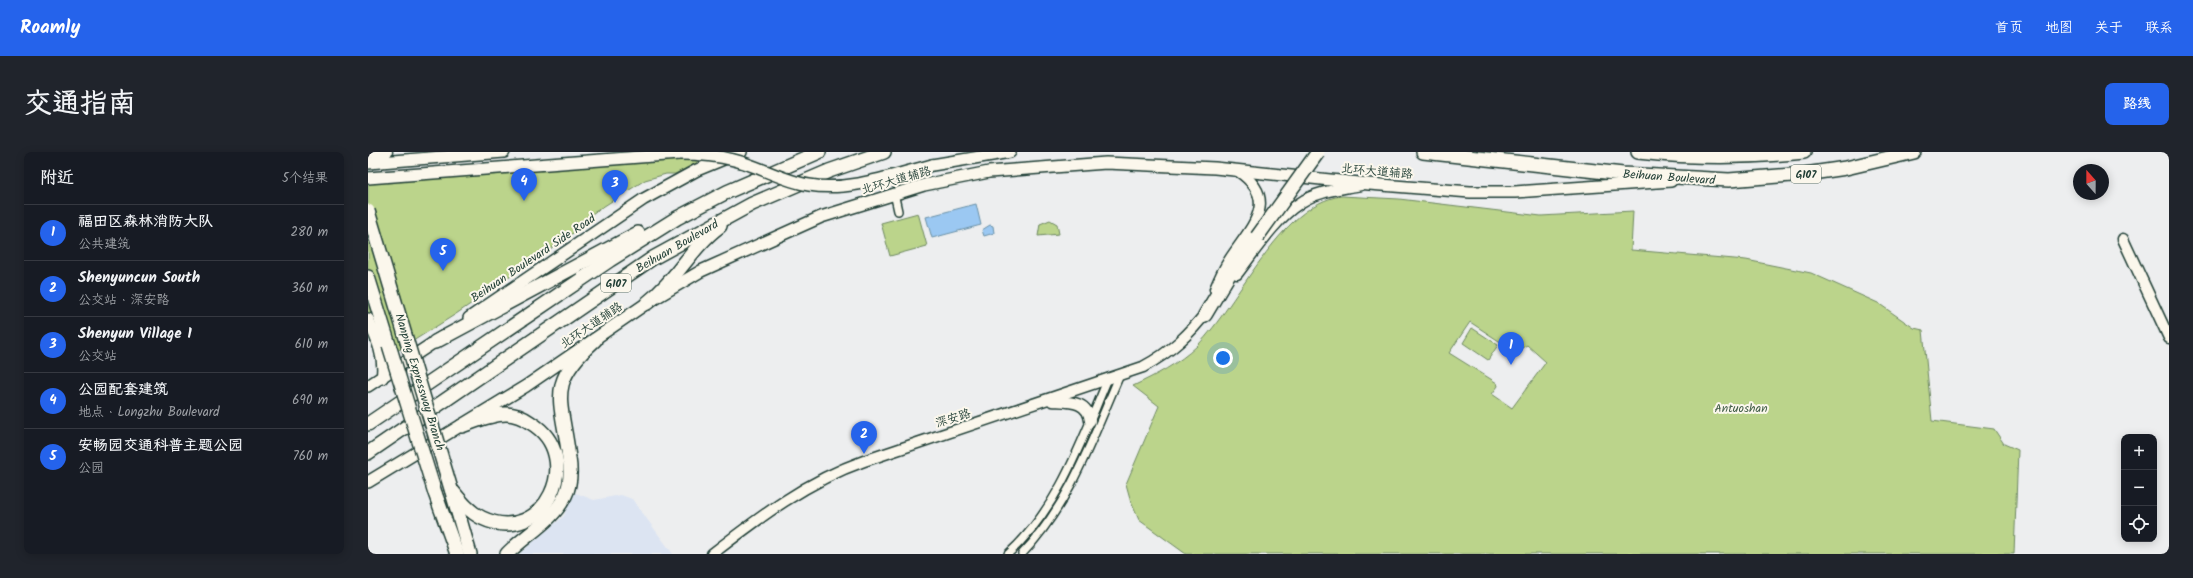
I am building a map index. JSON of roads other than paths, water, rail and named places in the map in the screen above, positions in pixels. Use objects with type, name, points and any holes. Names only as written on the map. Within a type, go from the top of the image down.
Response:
[{"type":"highway","name":"Beihuan Boulevard","points":[[368,424],[610,260],[677,218],[727,192],[819,152]]},
{"type":"highway","name":"Beihuan Boulevard","points":[[368,453],[653,258],[752,204],[829,171],[884,152]]},
{"type":"highway","points":[[1205,315],[1230,273],[1318,152]]},
{"type":"highway","name":"Beihuan Boulevard","points":[[1423,152],[1622,174],[1696,180],[1729,180],[1805,174],[1846,168],[1914,152]]},
{"type":"highway","name":"Beihuan Boulevard","points":[[1638,152],[1699,156],[1742,156],[1804,152]]},
{"type":"highway","points":[[647,303],[667,286],[687,259],[707,238],[752,204]]},
{"type":"highway","name":"Nanping Expressway Branch","points":[[368,211],[470,554]]},
{"type":"highway","points":[[435,342],[609,248],[647,229],[677,218]]},
{"type":"highway","name":"Nanping Expressway Branch","points":[[368,278],[435,493],[455,551]]},
{"type":"highway","points":[[368,303],[388,345]]},
{"type":"highway","points":[[507,554],[543,523],[564,497],[570,480],[570,466],[561,412],[562,385],[577,356],[595,340]]},
{"type":"highway","points":[[451,489],[470,511],[481,518],[497,524],[510,524],[526,520],[539,511],[549,501],[556,481],[555,457],[552,447],[546,436],[537,426],[526,420],[506,414],[490,416],[462,426]]},
{"type":"main road","points":[[368,163],[504,152]]},
{"type":"main road","name":"Beihuan Boulevard Side Road","points":[[368,386],[382,378],[644,199],[697,170],[741,152]]},
{"type":"main road","points":[[368,178],[679,154],[709,155],[734,160],[808,185],[832,188],[856,184],[932,165],[1010,152]]},
{"type":"main road","name":"北环大道辅路","points":[[368,482],[462,426],[595,340],[647,303],[702,271],[821,218],[894,193],[954,178],[989,172],[1106,163],[1238,171],[1470,192],[1515,192],[1696,180]]},
{"type":"main road","points":[[368,319],[382,358],[382,378]]},
{"type":"street","points":[[368,153],[387,152]]},
{"type":"street","points":[[1205,315],[1223,270],[1254,225],[1261,206],[1260,198],[1253,184],[1238,171]]},
{"type":"street","points":[[1205,315],[1268,236],[1300,202],[1331,191],[1369,184]]},
{"type":"street","points":[[894,193],[898,211]]},
{"type":"street","points":[[2123,239],[2169,338]]},
{"type":"street","name":"深安路","points":[[712,554],[791,496],[827,475],[871,458],[1143,368],[1166,353],[1193,331],[1205,315]]},
{"type":"street","points":[[1022,554],[1052,519],[1068,492],[1119,377]]},
{"type":"street","points":[[1008,554],[1035,526],[1052,501],[1067,474],[1107,381]]},
{"type":"street","points":[[1048,400],[1081,404],[1088,411],[1090,421]]},
{"type":"water","points":[[976,204],[981,225],[932,238],[926,217]]},
{"type":"water","points":[[990,225],[993,226],[994,233],[984,236],[982,230]]},
{"type":"place","name":"公园配套建筑","points":[[524,201]]},
{"type":"place","name":"Shenyun Village 1","points":[[615,203]]},
{"type":"place","name":"安畅园交通科普主题公园","points":[[443,271]]},
{"type":"place","name":"福田区森林消防大队","points":[[1511,365]]},
{"type":"place","name":"Shenyuncun South","points":[[864,454]]},
{"type":"park label","name":"Antuoshan","points":[[1741,408]]}]
